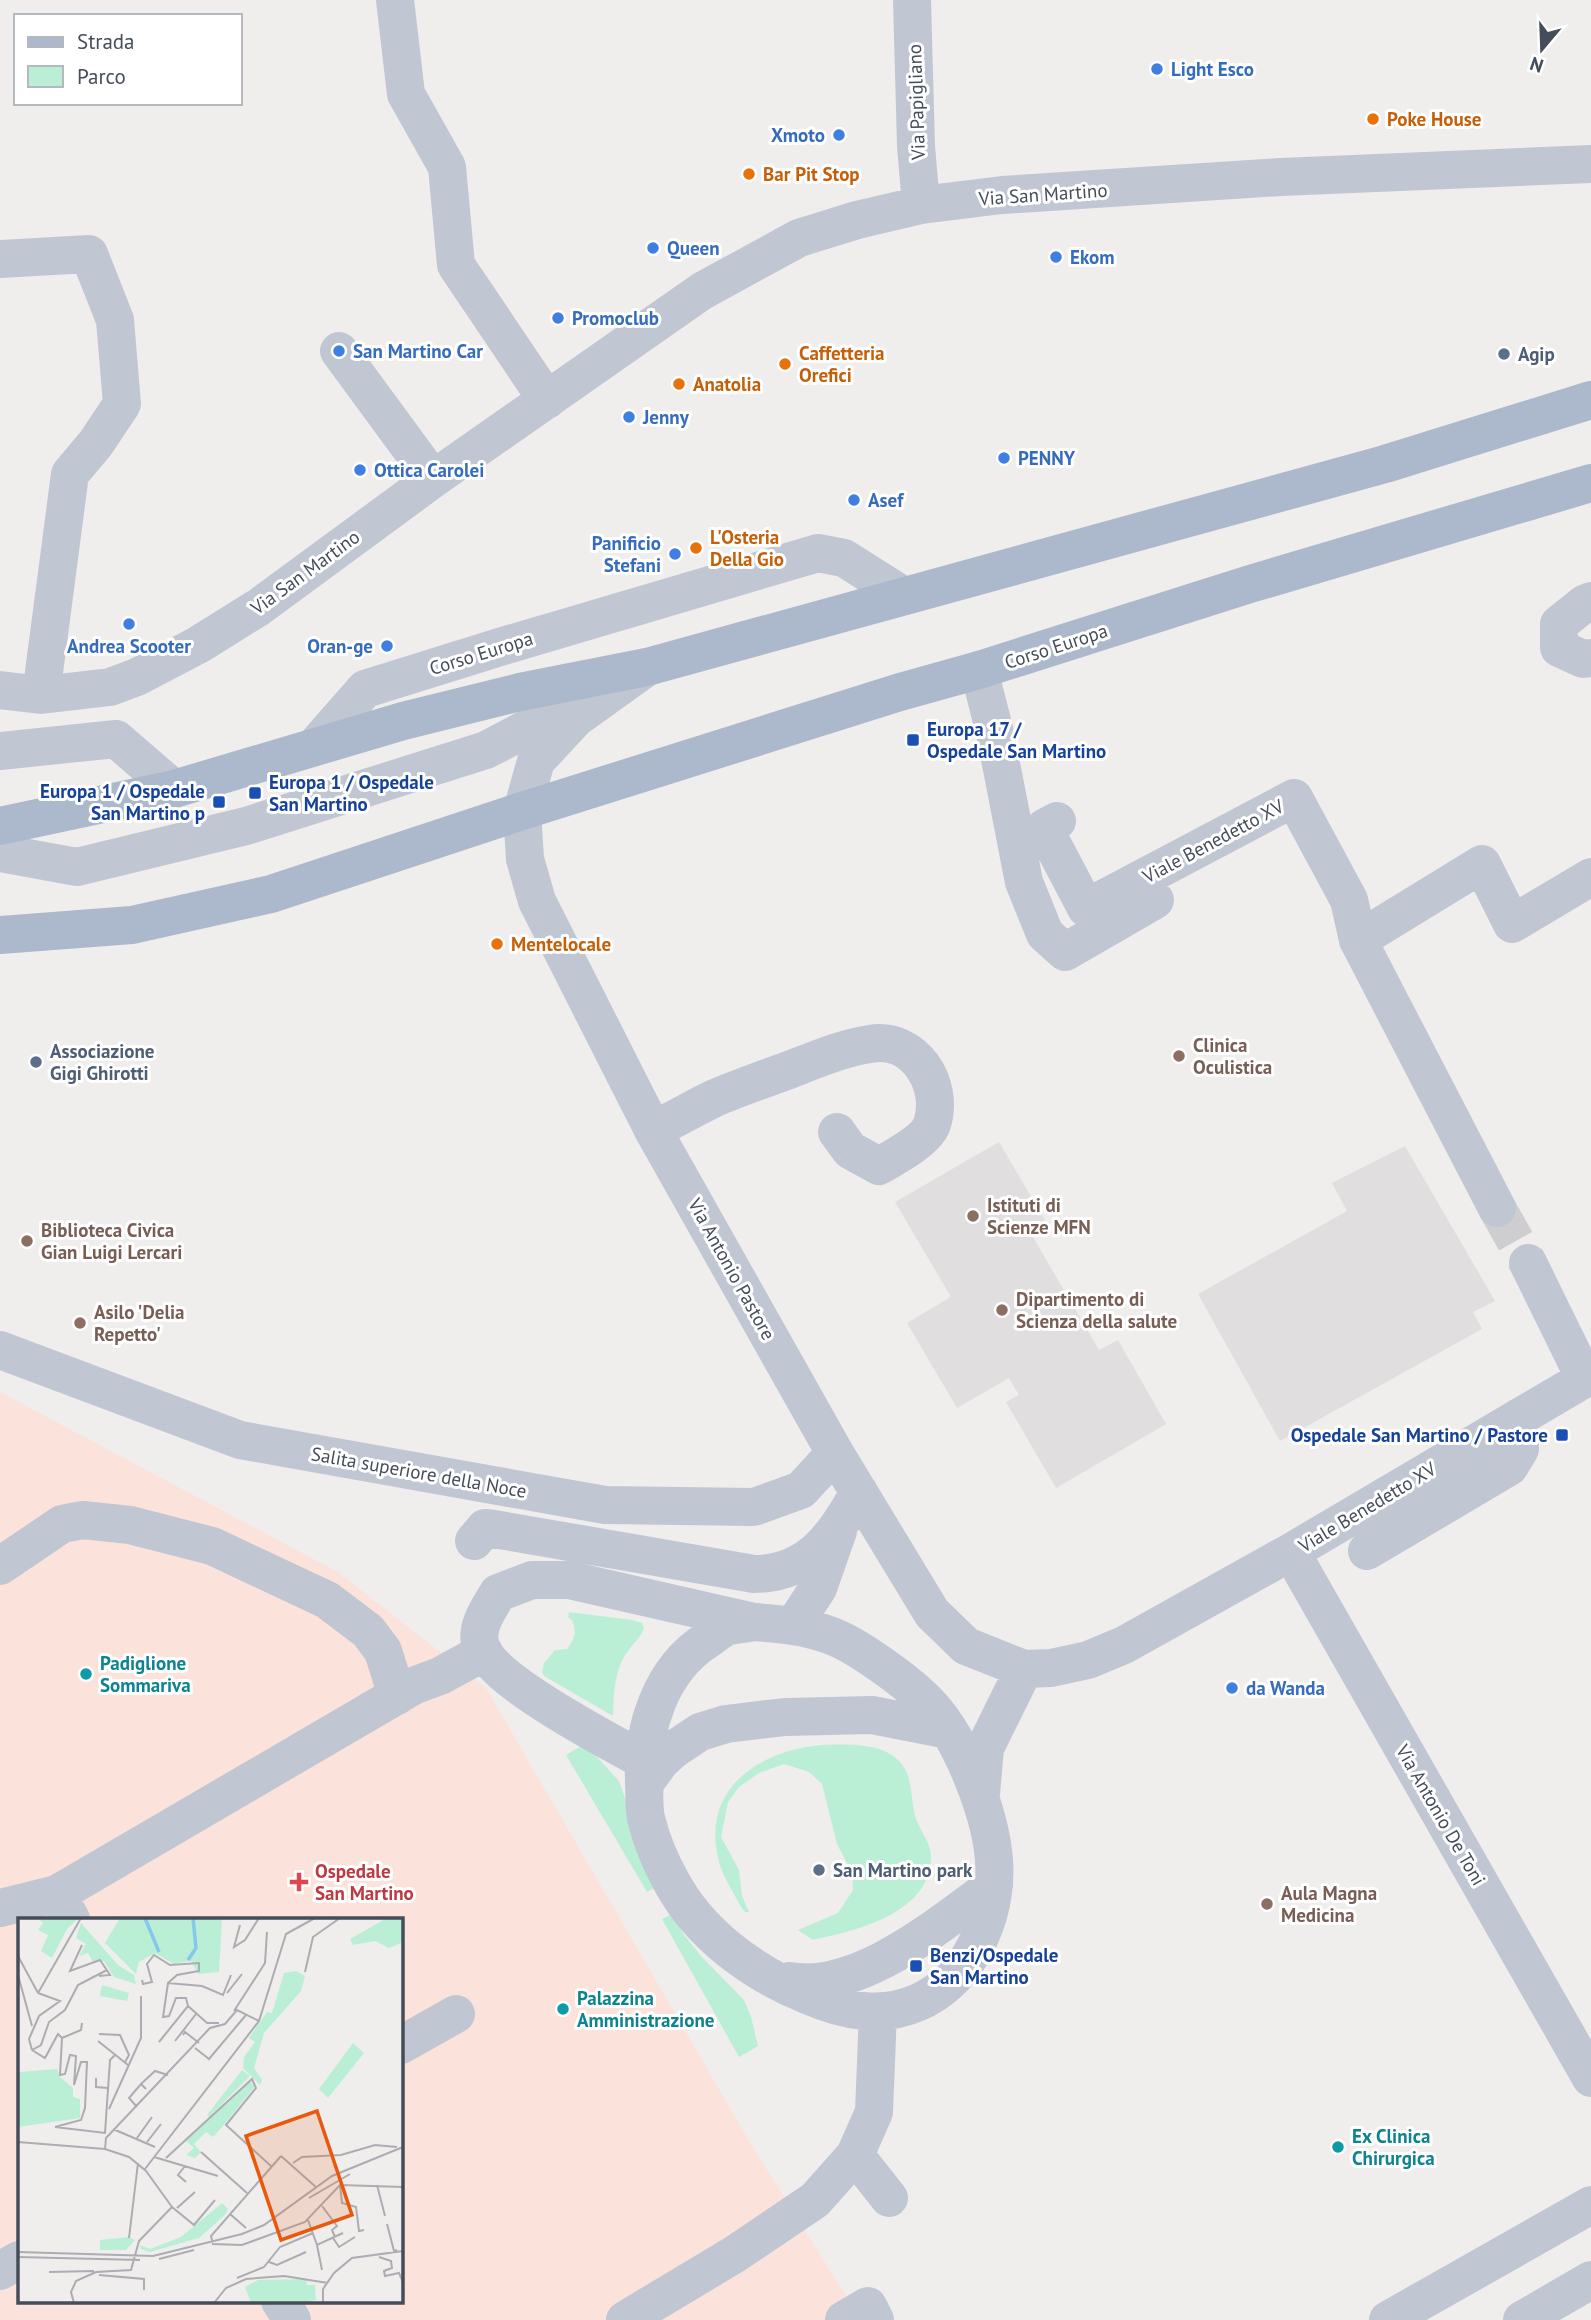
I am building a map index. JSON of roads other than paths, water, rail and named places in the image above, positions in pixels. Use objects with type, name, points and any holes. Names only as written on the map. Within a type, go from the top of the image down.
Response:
[{"type":"main road","points":[[0,826],[174,789],[315,746],[520,692],[647,667],[1385,464],[1591,400]]},
{"type":"main road","name":"Corso Europa","points":[[0,935],[132,925],[271,894],[522,811],[887,696],[979,670],[1263,580],[1591,483]]},
{"type":"street","points":[[395,0],[406,94],[447,167],[456,265],[547,400]]},
{"type":"street","name":"Via Papigliano","points":[[912,0],[916,146],[921,205]]},
{"type":"street","name":"Via San Martino","points":[[0,690],[41,695],[110,687],[176,657],[259,607],[433,479],[702,291],[799,238],[857,220],[921,205],[1002,195],[1282,177],[1591,164]]},
{"type":"street","points":[[0,259],[89,254],[115,320],[122,404],[96,443],[70,474],[41,695]]},
{"type":"street","points":[[339,351],[433,479]]},
{"type":"street","name":"Corso Europa","points":[[315,746],[365,689],[818,553],[844,558],[905,596]]},
{"type":"street","points":[[1591,601],[1559,624],[1559,648],[1583,659],[1591,658]]},
{"type":"street","points":[[522,811],[536,761],[576,719],[647,667]]},
{"type":"street","points":[[0,853],[77,867],[246,826],[486,750],[647,667]]},
{"type":"street","points":[[979,670],[995,733],[1024,882],[1045,934],[1065,952],[1170,892]]},
{"type":"street","points":[[0,751],[116,739],[174,789]]},
{"type":"street","name":"Viale Benedetto XV","points":[[1057,821],[1044,828],[1086,908],[1294,798],[1349,900],[1358,940],[1497,1208]]},
{"type":"street","name":"Via Antonio Pastore","points":[[522,811],[525,859],[537,901],[653,1130],[835,1452],[932,1613],[966,1646],[1024,1669]]},
{"type":"street","points":[[1358,940],[1482,864],[1512,924],[1591,877]]},
{"type":"street","points":[[653,1130],[714,1099],[818,1058],[870,1044],[889,1042],[910,1051],[925,1068],[936,1093],[932,1126],[907,1151],[879,1166],[850,1150],[837,1132]]},
{"type":"street","name":"Viale Benedetto XV","points":[[1024,1669],[1051,1668],[1088,1660],[1112,1650],[1291,1552],[1588,1377],[1528,1263]]},
{"type":"street","name":"Salita superiore della Noce","points":[[0,1350],[240,1440],[604,1505],[754,1507],[801,1490],[835,1452]]},
{"type":"street","points":[[1367,1551],[1510,1467],[1520,1449],[1519,1417]]},
{"type":"street","points":[[474,1541],[485,1528],[494,1529],[754,1574],[771,1574],[799,1564],[827,1544],[859,1492]]},
{"type":"street","points":[[0,1566],[62,1524],[83,1520],[130,1525],[212,1546],[327,1600],[368,1631],[383,1651],[405,1691]]},
{"type":"street","points":[[794,1625],[818,1588],[840,1526]]},
{"type":"street","name":"Via Antonio De Toni","points":[[1291,1552],[1591,2078]]},
{"type":"street","points":[[645,1773],[497,1669],[482,1644],[486,1614],[498,1593],[532,1580],[569,1580],[755,1622],[794,1625],[832,1635],[904,1681],[929,1704],[949,1730],[980,1796],[993,1842],[996,1873],[992,1907],[977,1944],[958,1974],[937,1992],[894,2011],[856,2011],[820,2000],[773,1979],[728,1949],[679,1894],[659,1856],[646,1820],[645,1773],[655,1703],[672,1674],[696,1647],[726,1628],[755,1622]]},
{"type":"street","points":[[0,1908],[64,1907],[405,1691],[420,1670],[482,1644]]},
{"type":"street","points":[[980,1796],[985,1748],[1024,1669]]},
{"type":"street","points":[[645,1773],[700,1732],[726,1724],[785,1717],[872,1715],[949,1730]]},
{"type":"street","points":[[773,1979],[805,1984],[827,1982],[864,1970],[923,1936],[994,1885]]},
{"type":"street","points":[[625,2320],[735,2254],[815,2200],[855,2155],[874,2112],[878,2012]]},
{"type":"street","points":[[402,2044],[456,2014]]},
{"type":"street","points":[[855,2155],[889,2198]]},
{"type":"street","points":[[1388,2320],[1591,2206]]},
{"type":"street","points":[[0,2271],[18,2261]]},
{"type":"street","points":[[1522,2320],[1591,2280]]},
{"type":"street","points":[[281,2302],[292,2320]]},
{"type":"street","points":[[844,2320],[868,2306],[875,2320]]},
{"type":"tunnel","points":[[1497,1208],[1528,1263]]},
{"type":"place","name":"Light Esco","points":[[1157,69]]},
{"type":"place","name":"Poke House","points":[[1373,119]]},
{"type":"place","name":"Xmoto","points":[[839,135]]},
{"type":"place","name":"Bar Pit Stop","points":[[749,174]]},
{"type":"place","name":"Queen","points":[[653,248]]},
{"type":"place","name":"Ekom","points":[[1056,257]]},
{"type":"place","name":"Promoclub","points":[[558,318]]},
{"type":"place","name":"San Martino Car","points":[[339,351]]},
{"type":"place","name":"Agip","points":[[1504,354]]},
{"type":"place","name":"Caffetteria Orefici","points":[[785,364]]},
{"type":"place","name":"Anatolia","points":[[679,384]]},
{"type":"place","name":"Jenny","points":[[629,417]]},
{"type":"place","name":"PENNY","points":[[1004,458]]},
{"type":"place","name":"Ottica Carolei","points":[[360,470]]},
{"type":"place","name":"Asef","points":[[854,500]]},
{"type":"place","name":"L'Osteria Della Gio","points":[[696,548]]},
{"type":"place","name":"Panificio Stefani","points":[[675,554]]},
{"type":"place","name":"Andrea Scooter","points":[[129,624]]},
{"type":"place","name":"Oran-ge","points":[[387,646]]},
{"type":"place","name":"Europa 17 / Ospedale San Martino","points":[[913,740]]},
{"type":"place","name":"Europa 1 / Ospedale San Martino","points":[[255,793]]},
{"type":"place","name":"Europa 1 / Ospedale San Martino p","points":[[219,802]]},
{"type":"place","name":"Mentelocale","points":[[497,944]]},
{"type":"place","name":"Clinica Oculistica","points":[[1179,1056]]},
{"type":"place","name":"Associazione Gigi Ghirotti","points":[[36,1062]]},
{"type":"place","name":"Istituti di Scienze MFN","points":[[973,1216]]},
{"type":"place","name":"Biblioteca Civica Gian Luigi Lercari","points":[[27,1241]]},
{"type":"place","name":"Dipartimento di Scienza della salute","points":[[1002,1310]]},
{"type":"place","name":"Asilo 'Delia Repetto'","points":[[80,1323]]},
{"type":"place","name":"Ospedale San Martino / Pastore","points":[[1562,1435]]},
{"type":"place","name":"Padiglione Sommariva","points":[[86,1674]]},
{"type":"place","name":"da Wanda","points":[[1232,1688]]},
{"type":"place","name":"San Martino park","points":[[819,1870]]},
{"type":"place","name":"Ospedale San Martino","points":[[299,1882]]},
{"type":"place","name":"Aula Magna Medicina","points":[[1267,1904]]},
{"type":"place","name":"Benzi/Ospedale San Martino","points":[[916,1966]]},
{"type":"place","name":"Palazzina Amministrazione","points":[[563,2009]]},
{"type":"place","name":"Ex Clinica Chirurgica","points":[[1338,2147]]}]
